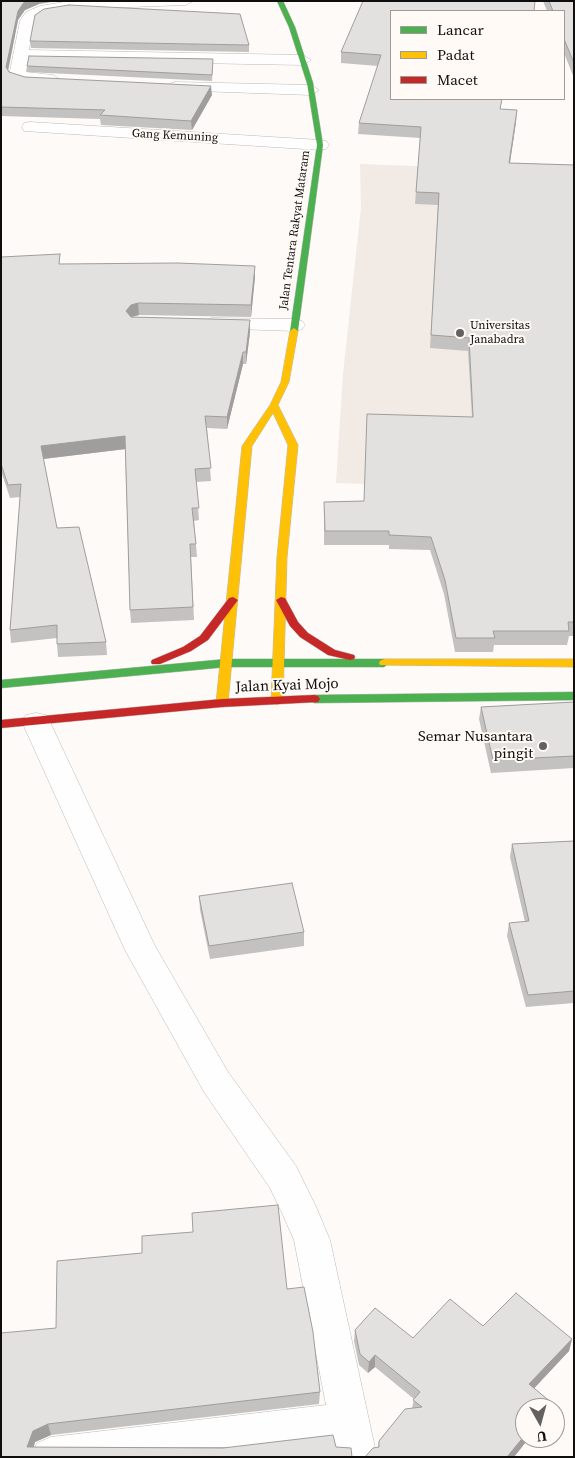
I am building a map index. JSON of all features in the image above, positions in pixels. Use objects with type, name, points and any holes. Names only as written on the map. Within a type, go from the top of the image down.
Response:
[{"type":"street","points":[[64,81],[17,76],[27,21],[31,15],[56,4],[186,1]]},
{"type":"street","name":"Jalan Tentara Rakyat Mataram","points":[[222,703],[247,446],[274,405],[284,382],[295,326],[320,145],[311,90],[303,60],[280,1]]},
{"type":"street","points":[[22,55],[303,60]]},
{"type":"street","points":[[160,86],[311,90]]},
{"type":"street","name":"Gang Kemuning","points":[[30,127],[320,145]]},
{"type":"street","points":[[197,324],[295,326]]},
{"type":"street","points":[[274,405],[293,445],[282,557],[277,701]]},
{"type":"street","points":[[122,673],[187,649],[204,638],[233,600]]},
{"type":"street","points":[[281,600],[294,624],[317,645],[332,652],[370,663]]},
{"type":"street","name":"Jalan Kyai Mojo","points":[[1,684],[227,663],[574,663]]},
{"type":"street","name":"Jalan Kyai Mojo","points":[[1,724],[222,703],[574,696]]},
{"type":"street","points":[[36,722],[141,950],[216,1082],[283,1176],[299,1209],[312,1240],[354,1440],[51,1457]]},
{"type":"shaded area","name":"Universitas Janabadra","points":[[360,164],[574,172],[574,490],[336,483],[343,374],[361,208]]},
{"type":"building","points":[[1,1],[25,1],[18,11],[6,67],[9,72],[25,77],[211,86],[191,121],[100,115],[105,110],[1,107]]},
{"type":"building","points":[[363,1],[535,1],[534,10],[390,10],[390,100],[502,100],[500,109],[517,110],[509,163],[574,165],[574,622],[568,622],[569,631],[493,631],[495,638],[456,638],[445,580],[431,537],[389,535],[389,531],[325,531],[324,502],[364,501],[367,414],[473,417],[469,338],[431,335],[439,193],[416,192],[421,127],[359,123],[381,55],[341,52]]},
{"type":"building","points":[[549,1],[574,1],[574,63],[565,41],[565,10],[553,10]]},
{"type":"building","points":[[69,5],[240,14],[249,45],[30,41],[35,15],[44,9]]},
{"type":"building","points":[[29,56],[213,59],[212,75],[27,66]]},
{"type":"building","points":[[60,254],[59,264],[177,263],[255,266],[251,305],[138,303],[131,305],[126,311],[131,317],[250,320],[246,352],[243,352],[227,417],[205,416],[211,468],[195,469],[199,508],[192,508],[196,544],[190,544],[193,607],[130,610],[125,436],[41,446],[57,528],[79,527],[106,642],[57,644],[57,625],[10,630],[21,484],[8,485],[1,464],[1,257]]},
{"type":"building","points":[[574,702],[574,756],[493,760],[481,707]]},
{"type":"building","points":[[574,841],[574,991],[528,995],[509,923],[529,921],[512,844]]},
{"type":"building","points":[[292,883],[304,932],[209,946],[199,896]]},
{"type":"building","points":[[278,1205],[287,1289],[304,1287],[313,1332],[320,1392],[48,1424],[33,1431],[27,1447],[223,1448],[333,1435],[336,1447],[351,1448],[352,1457],[1,1457],[1,1333],[56,1328],[57,1261],[142,1253],[142,1236],[193,1232],[192,1213]]},
{"type":"building","points":[[516,1293],[572,1339],[529,1384],[546,1398],[515,1398],[515,1447],[507,1457],[365,1457],[373,1448],[379,1447],[379,1441],[405,1409],[422,1407],[413,1400],[420,1392],[375,1355],[369,1362],[360,1354],[355,1330],[375,1308],[413,1338],[450,1299],[483,1326]]},
{"type":"traffic: fast","points":[[280,1],[292,27],[310,83],[320,145],[294,331]]},
{"type":"traffic: fast","points":[[1,684],[227,663],[384,663]]},
{"type":"traffic: fast","points":[[314,699],[574,696]]},
{"type":"traffic: slow","points":[[222,703],[247,446],[274,405],[285,382],[294,331]]},
{"type":"traffic: slow","points":[[274,405],[293,445],[282,557],[277,701]]},
{"type":"traffic: slow","points":[[384,663],[574,663]]},
{"type":"traffic: jam","points":[[156,662],[187,649],[204,638],[233,600]]},
{"type":"traffic: jam","points":[[281,600],[294,624],[304,635],[332,653],[350,657]]},
{"type":"traffic: jam","points":[[1,724],[222,703],[314,699]]},
{"type":"place","name":"Universitas Janabadra","points":[[460,333]]},
{"type":"place","name":"Semar Nusantara pingit","points":[[543,746]]}]
